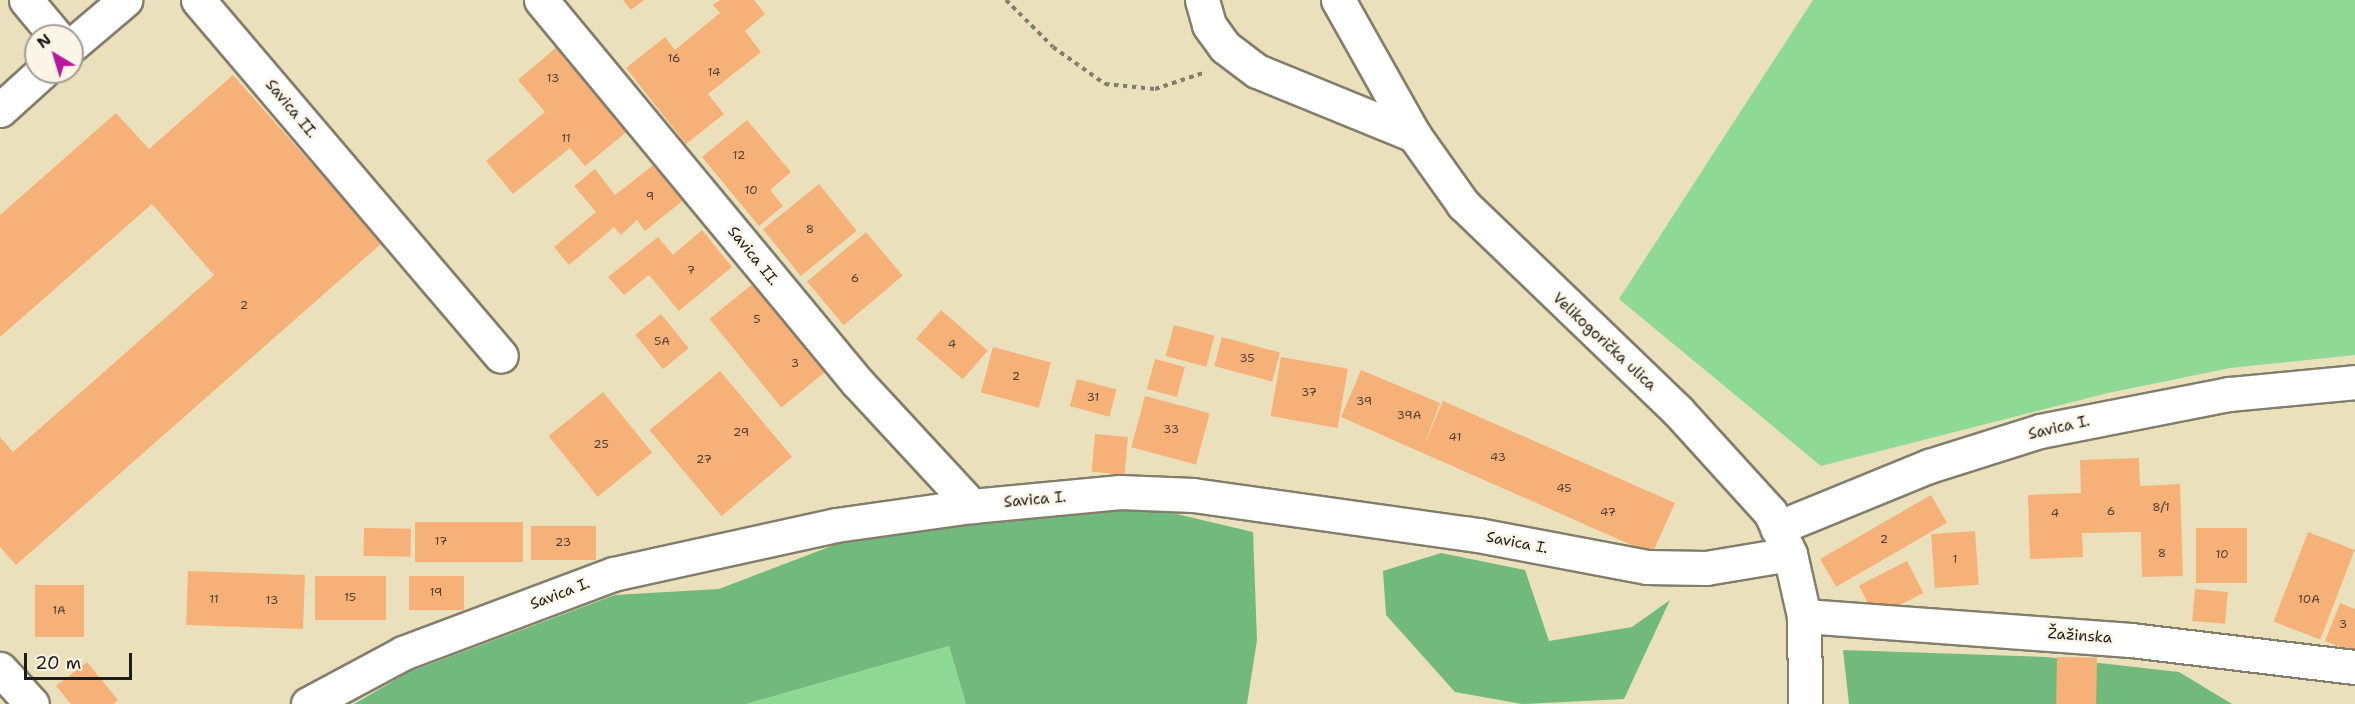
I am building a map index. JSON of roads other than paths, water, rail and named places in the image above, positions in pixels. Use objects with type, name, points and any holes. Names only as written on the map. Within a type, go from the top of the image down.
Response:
[{"type":"street","points":[[26,0],[47,24]]},
{"type":"street","points":[[84,35],[125,0]]},
{"type":"street","name":"Savica II.","points":[[198,0],[501,356]]},
{"type":"street","name":"Savica II.","points":[[541,0],[858,383],[972,506]]},
{"type":"street","points":[[1202,0],[1209,25],[1225,47],[1257,71],[1414,135]]},
{"type":"street","name":"Velikogorička ulica","points":[[1338,0],[1414,135],[1463,204],[1710,444],[1757,495],[1783,541],[1804,616],[1805,704]]},
{"type":"street","points":[[0,110],[29,84]]},
{"type":"street","name":"Savica I.","points":[[308,704],[403,653],[613,573],[836,525],[972,506],[1120,492],[1193,495],[1478,535],[1647,567],[1706,568],[1783,541],[1929,466],[2040,431],[2229,394],[2355,382]]},
{"type":"street","name":"Žažinska","points":[[1804,616],[2131,640],[2355,667]]},
{"type":"street","points":[[0,669],[32,704]]}]
